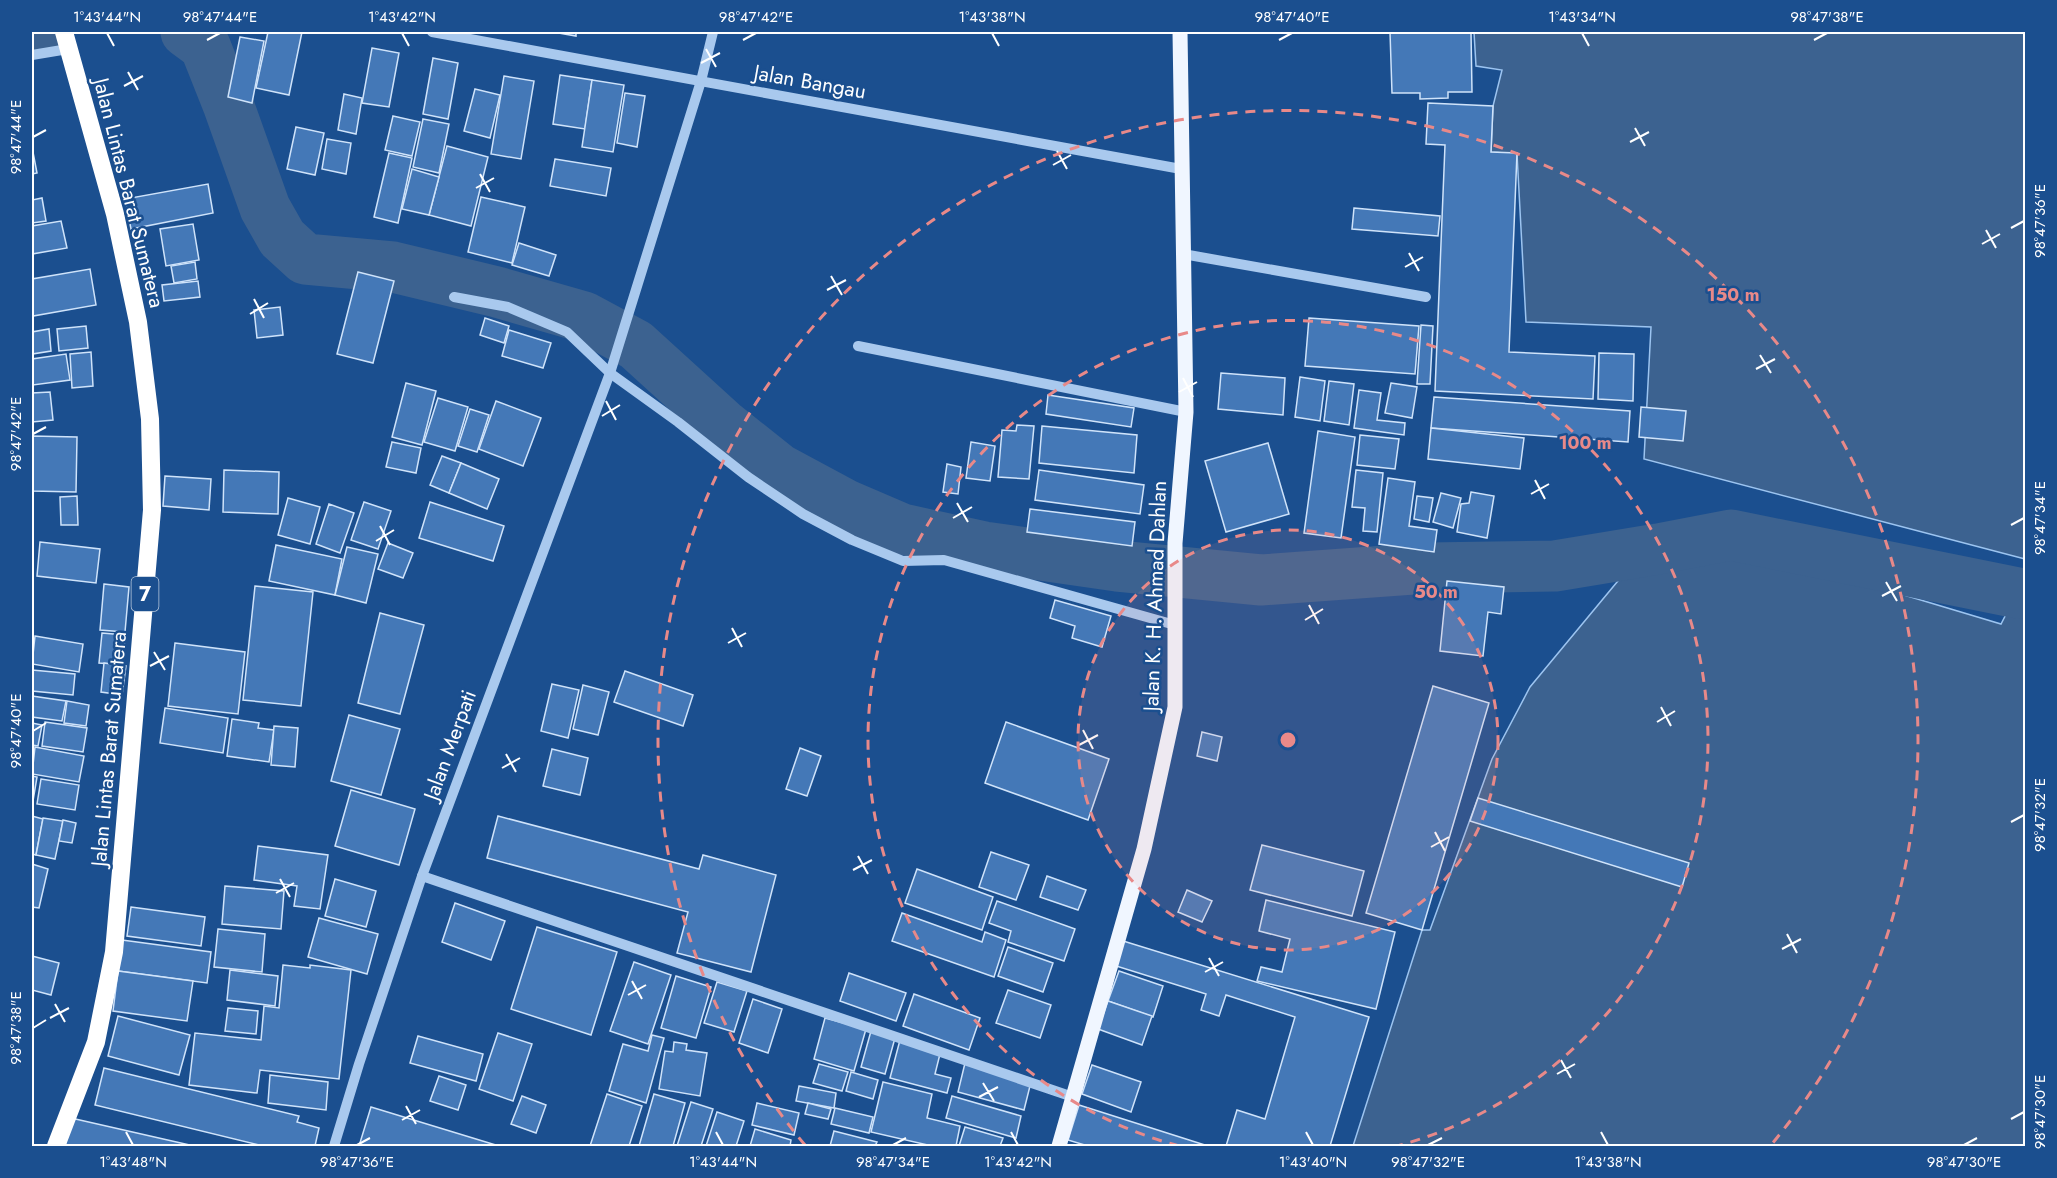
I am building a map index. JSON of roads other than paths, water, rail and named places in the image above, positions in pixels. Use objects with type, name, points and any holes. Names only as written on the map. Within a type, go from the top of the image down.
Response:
[{"type":"highway","name":"Jalan Lintas Barat Sumatera","points":[[56,1146],[96,1042],[114,952],[152,510],[150,419],[138,322],[115,214],[67,41]]},
{"type":"main road","name":"Jalan K. H. Ahmad Dahlan","points":[[1059,1146],[1144,849],[1175,707],[1175,543],[1186,412],[1180,32]]},
{"type":"street","name":"Jalan Bangau","points":[[432,32],[1181,169]]},
{"type":"street","name":"Jalan Merpati","points":[[334,1146],[422,876],[614,362],[701,81],[713,32]]},
{"type":"street","points":[[32,56],[67,41]]},
{"type":"street","points":[[1183,254],[1426,297]]},
{"type":"street","points":[[454,297],[508,307],[567,332],[610,373],[748,477],[803,514],[852,540],[903,561],[944,560],[1175,617]]},
{"type":"street","points":[[858,346],[1186,412]]},
{"type":"street","points":[[422,876],[1073,1097]]},
{"type":"water","points":[[1474,32],[2025,32],[2025,559],[1644,459],[1651,327],[1526,322],[1517,154],[1491,152],[1493,106],[1502,70],[1476,66]]},
{"type":"water","points":[[1747,548],[2001,624],[2025,577],[2025,1146],[1353,1146],[1422,930],[1430,930],[1492,759],[1530,687],[1632,564]]},
{"type":"waterway","points":[[32,33],[40,32]]},
{"type":"waterway","points":[[186,32],[205,46],[265,208],[282,238],[305,259],[393,267],[497,292],[584,317],[636,345],[725,426],[779,469],[846,505],[902,529],[984,547],[1117,566],[1261,580],[1427,568],[1555,566],[1731,535],[2018,593]]}]
